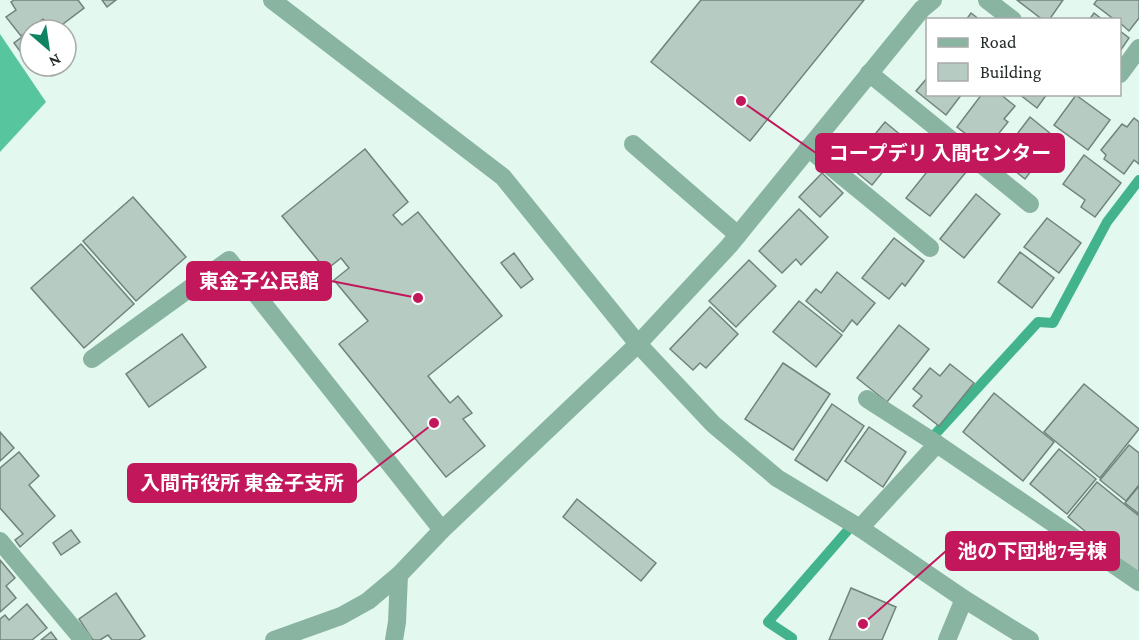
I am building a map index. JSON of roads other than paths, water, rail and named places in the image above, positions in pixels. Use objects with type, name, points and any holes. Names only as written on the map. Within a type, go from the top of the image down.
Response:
[{"type":"street","points":[[272,0],[503,177],[638,344],[714,424],[777,478],[860,528],[964,599],[1030,640]]},
{"type":"street","points":[[274,640],[341,616],[368,601],[399,575],[442,530],[638,344],[738,236],[922,9],[933,0]]},
{"type":"street","points":[[987,0],[1010,18]]},
{"type":"street","points":[[1121,71],[1139,48]]},
{"type":"street","points":[[869,74],[1030,204]]},
{"type":"street","points":[[633,144],[738,236]]},
{"type":"street","points":[[808,148],[930,248]]},
{"type":"street","points":[[92,359],[229,260],[442,530]]},
{"type":"street","points":[[867,399],[1139,582]]},
{"type":"street","points":[[860,528],[937,444]]},
{"type":"street","points":[[0,541],[83,640]]},
{"type":"street","points":[[394,640],[399,575]]},
{"type":"street","points":[[946,640],[964,599]]},
{"type":"waterway","points":[[928,442],[1038,322],[1053,323],[1107,222],[1139,180]]},
{"type":"waterway","points":[[791,640],[792,638],[768,622],[855,522]]},
{"type":"place","name":"コープデリ 入間センター","points":[[741,101]]},
{"type":"place","name":"東金子公民館","points":[[418,298]]},
{"type":"place","name":"入間市役所 東金子支所","points":[[434,423]]},
{"type":"place","name":"池の下団地7号棟","points":[[863,624]]}]
